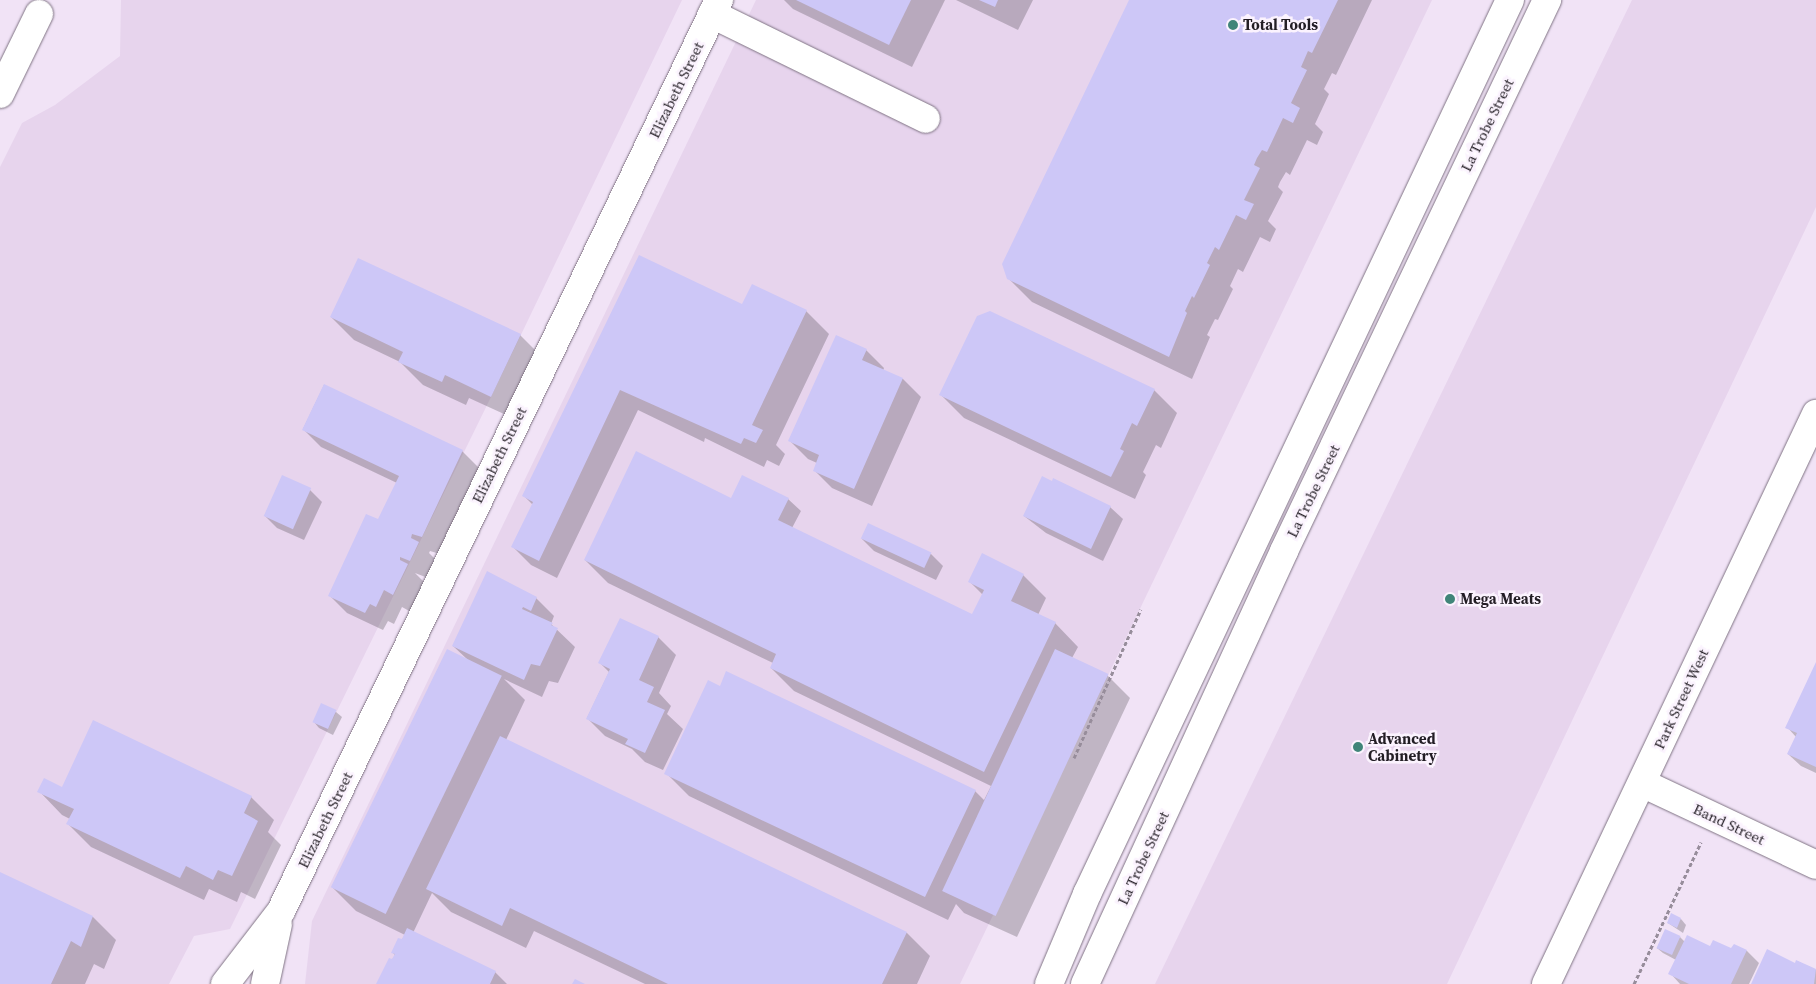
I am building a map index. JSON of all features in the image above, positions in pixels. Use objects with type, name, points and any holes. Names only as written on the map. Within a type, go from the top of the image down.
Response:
[{"type":"main road","points":[[1049,984],[1087,894],[1510,0]]},
{"type":"main road","name":"La Trobe Street","points":[[1085,984],[1284,551],[1547,0]]},
{"type":"main road","points":[[716,7],[926,119]]},
{"type":"main road","name":"Elizabeth Street","points":[[224,984],[262,939],[281,911],[716,7]]},
{"type":"main road","points":[[0,94],[39,14]]},
{"type":"main road","name":"Park Street West","points":[[1546,984],[1816,414]]},
{"type":"main road","name":"Band Street","points":[[1642,783],[1816,865]]},
{"type":"main road","name":"Elizabeth Street","points":[[265,984],[281,911]]},
{"type":"path","points":[[1074,758],[1141,609]]},
{"type":"path","points":[[1634,984],[1713,818]]},
{"type":"shaded area","points":[[121,0],[682,0],[491,397],[230,929],[194,936],[169,984],[0,984],[0,167],[22,123],[55,105],[120,56]]},
{"type":"shaded area","points":[[756,0],[1432,0],[960,984],[305,984],[312,921]]},
{"type":"shaded area","points":[[1632,0],[1816,0],[1816,207],[1447,984],[1155,984]]},
{"type":"building","points":[[796,0],[911,0],[889,45]]},
{"type":"building","points":[[979,0],[998,0],[995,7]]},
{"type":"building","points":[[1129,0],[1338,0],[1312,53],[1308,51],[1301,67],[1307,70],[1291,103],[1300,108],[1293,123],[1283,118],[1267,152],[1262,150],[1257,158],[1254,165],[1260,168],[1244,200],[1254,204],[1246,220],[1236,215],[1219,250],[1215,247],[1207,263],[1210,265],[1194,298],[1192,296],[1185,311],[1187,313],[1169,357],[1007,279],[1002,264]]},
{"type":"building","points":[[639,255],[742,304],[752,284],[807,310],[752,425],[763,430],[756,443],[744,438],[741,444],[620,390],[539,561],[511,547],[533,502],[522,496]]},
{"type":"building","points":[[358,258],[521,334],[491,397],[445,375],[442,382],[398,362],[403,352],[330,317]]},
{"type":"building","points":[[990,311],[1155,389],[1137,426],[1132,423],[1120,449],[1124,451],[1111,477],[939,395],[977,316]]},
{"type":"building","points":[[836,335],[867,349],[862,360],[903,378],[854,489],[813,471],[819,455],[788,441]]},
{"type":"building","points":[[324,384],[463,450],[422,537],[412,534],[411,538],[419,542],[410,561],[400,557],[400,560],[408,564],[393,595],[384,590],[376,607],[370,604],[365,613],[328,596],[366,514],[378,519],[399,476],[302,430]]},
{"type":"building","points":[[636,451],[731,498],[742,475],[789,498],[778,520],[972,614],[984,590],[968,582],[982,553],[1024,574],[1011,601],[1056,622],[984,772],[770,668],[776,654],[584,560]]},
{"type":"building","points":[[282,475],[311,488],[293,529],[264,516]]},
{"type":"building","points":[[1042,476],[1052,481],[1053,478],[1111,506],[1091,549],[1023,516]]},
{"type":"building","points":[[868,523],[931,553],[924,568],[861,538]]},
{"type":"building","points":[[487,571],[537,597],[531,611],[523,607],[522,609],[553,623],[551,625],[558,628],[540,666],[531,664],[524,680],[452,646]]},
{"type":"building","points":[[620,618],[659,636],[639,680],[654,687],[647,702],[665,710],[645,753],[625,744],[628,739],[586,719],[610,669],[598,663]]},
{"type":"building","points":[[447,649],[502,676],[386,914],[331,887]]},
{"type":"building","points":[[1055,649],[1108,674],[996,916],[942,891]]},
{"type":"building","points":[[1816,662],[1816,767],[1787,754],[1797,733],[1785,728]]},
{"type":"building","points":[[726,671],[976,790],[925,897],[664,774],[708,680],[720,686]]},
{"type":"building","points":[[321,703],[337,710],[328,729],[312,722]]},
{"type":"building","points":[[93,720],[252,796],[244,813],[258,821],[232,876],[218,870],[213,880],[186,866],[180,878],[66,824],[74,809],[37,792],[44,778],[62,787]]},
{"type":"building","points":[[500,736],[907,932],[882,984],[668,984],[510,908],[502,926],[426,889]]},
{"type":"building","points":[[0,872],[93,916],[81,947],[71,941],[51,984],[0,984]]},
{"type":"building","points":[[1671,913],[1681,918],[1677,928],[1667,923]]},
{"type":"building","points":[[407,928],[496,971],[490,984],[376,984],[389,958],[392,959],[395,954],[391,953],[398,938],[402,939]]},
{"type":"building","points":[[1665,929],[1681,936],[1672,955],[1656,948]]},
{"type":"building","points":[[1687,935],[1710,946],[1713,940],[1731,948],[1734,944],[1747,950],[1731,984],[1689,984],[1668,974]]},
{"type":"building","points":[[1767,949],[1795,963],[1796,960],[1816,969],[1814,984],[1751,984]]},
{"type":"building","points":[[575,979],[585,984],[572,984]]},
{"type":"place","name":"Total Tools","points":[[1233,25]]},
{"type":"place","name":"Mega Meats","points":[[1450,599]]},
{"type":"place","name":"Advanced Cabinetry","points":[[1358,747]]}]
